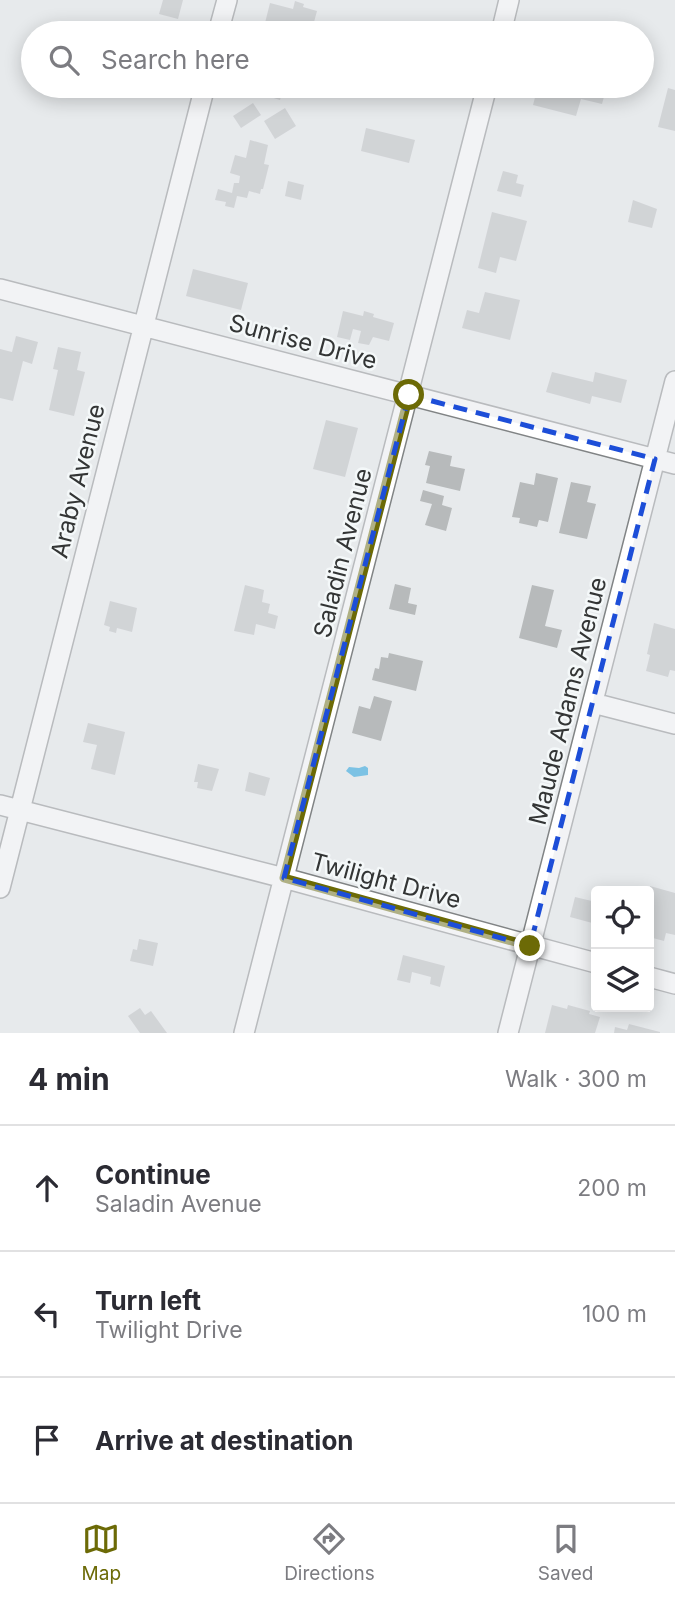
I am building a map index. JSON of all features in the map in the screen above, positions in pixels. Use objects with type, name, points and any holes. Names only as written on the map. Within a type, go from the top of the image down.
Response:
[{"type":"street","points":[[221,21],[227,0]]},
{"type":"street","points":[[504,21],[509,0]]},
{"type":"street","name":"Araby Avenue","points":[[0,888],[202,98]]},
{"type":"street","name":"Saladin Avenue","points":[[244,1033],[484,98]]},
{"type":"street","name":"Sunrise Drive","points":[[0,289],[675,464]]},
{"type":"street","name":"Maude Adams Avenue","points":[[508,1033],[675,381]]},
{"type":"street","points":[[593,703],[675,724]]},
{"type":"street","name":"Twilight Drive","points":[[0,804],[591,962]]},
{"type":"street","points":[[654,978],[675,984]]},
{"type":"highlighted area","points":[[409,395],[655,459],[530,946],[284,878]]},
{"type":"water","points":[[349,767],[368,768],[368,775],[354,777],[346,771]]},
{"type":"building","points":[[163,0],[183,0],[178,19],[159,14]]},
{"type":"building","points":[[295,1],[304,4],[303,7],[317,11],[314,21],[266,21],[270,3],[293,9]]},
{"type":"building","points":[[668,88],[675,90],[675,131],[658,127]]},
{"type":"building","points":[[535,98],[604,98],[602,104],[581,99],[576,116],[533,105]]},
{"type":"building","points":[[253,103],[261,115],[241,128],[233,116]]},
{"type":"building","points":[[285,108],[296,126],[275,139],[264,121]]},
{"type":"building","points":[[366,128],[415,140],[409,163],[361,151]]},
{"type":"building","points":[[250,140],[268,145],[264,164],[269,165],[263,189],[260,194],[249,191],[247,198],[237,196],[234,208],[225,206],[226,202],[215,200],[218,189],[232,193],[234,183],[239,183],[240,176],[230,173],[235,155],[246,158]]},
{"type":"building","points":[[503,171],[518,175],[516,183],[524,185],[521,197],[497,191]]},
{"type":"building","points":[[288,181],[304,185],[301,200],[285,196]]},
{"type":"building","points":[[633,200],[657,209],[652,228],[628,222]]},
{"type":"building","points":[[492,212],[527,221],[516,261],[500,257],[496,273],[478,268]]},
{"type":"building","points":[[193,269],[248,283],[241,310],[186,296]]},
{"type":"building","points":[[485,292],[520,300],[510,340],[462,328],[467,310],[479,313]]},
{"type":"building","points":[[343,311],[363,316],[364,311],[374,314],[373,317],[394,323],[389,341],[373,337],[369,345],[358,343],[361,331],[353,329],[350,340],[337,337]]},
{"type":"building","points":[[16,336],[38,342],[32,364],[23,361],[13,401],[0,398],[0,349],[12,352]]},
{"type":"building","points":[[58,347],[81,352],[77,370],[85,372],[74,416],[49,410],[58,370],[53,369]]},
{"type":"building","points":[[552,372],[593,382],[595,372],[627,380],[621,403],[592,396],[590,404],[546,392]]},
{"type":"building","points":[[326,420],[358,428],[345,477],[313,469]]},
{"type":"building","points":[[429,451],[452,456],[450,466],[465,469],[460,491],[426,483],[430,466],[425,465]]},
{"type":"building","points":[[536,473],[558,478],[548,522],[539,520],[537,527],[519,523],[520,518],[512,517],[520,482],[534,485]]},
{"type":"building","points":[[571,482],[591,486],[587,502],[596,504],[587,539],[559,533]]},
{"type":"building","points":[[423,490],[444,496],[442,505],[452,508],[446,531],[425,525],[432,504],[420,501]]},
{"type":"building","points":[[395,584],[411,588],[408,603],[417,605],[415,615],[389,609]]},
{"type":"building","points":[[245,585],[264,590],[262,602],[270,604],[268,613],[278,616],[275,629],[256,624],[254,635],[234,631]]},
{"type":"building","points":[[532,585],[554,590],[545,626],[562,630],[557,648],[519,638]]},
{"type":"building","points":[[110,601],[137,608],[132,632],[117,628],[116,633],[109,631],[110,627],[104,625]]},
{"type":"building","points":[[654,623],[675,629],[675,671],[670,670],[668,677],[646,671]]},
{"type":"building","points":[[389,653],[423,661],[416,691],[372,680],[375,668],[379,669],[381,657],[388,658]]},
{"type":"building","points":[[374,696],[392,701],[381,741],[352,733],[359,706],[370,709]]},
{"type":"building","points":[[88,723],[125,732],[115,775],[91,769],[97,745],[83,742]]},
{"type":"building","points":[[198,764],[219,769],[212,791],[197,788],[198,782],[194,782]]},
{"type":"building","points":[[249,772],[270,778],[265,796],[245,791]]},
{"type":"building","points":[[654,887],[675,893],[675,935],[666,933],[664,941],[654,938]]},
{"type":"building","points":[[575,897],[591,901],[591,923],[570,917]]},
{"type":"building","points":[[139,939],[158,943],[153,966],[130,961],[133,949],[137,950]]},
{"type":"building","points":[[403,955],[445,966],[440,987],[430,984],[431,977],[412,972],[410,983],[397,980]]},
{"type":"building","points":[[552,1005],[567,1009],[568,1005],[590,1011],[589,1014],[600,1017],[595,1033],[545,1033]]},
{"type":"building","points":[[140,1008],[145,1015],[151,1011],[167,1033],[140,1033],[128,1016]]},
{"type":"building","points":[[629,1024],[660,1033],[614,1033],[615,1027],[627,1030]]},
{"type":"route","points":[[409,395],[284,878],[530,946]]}]
